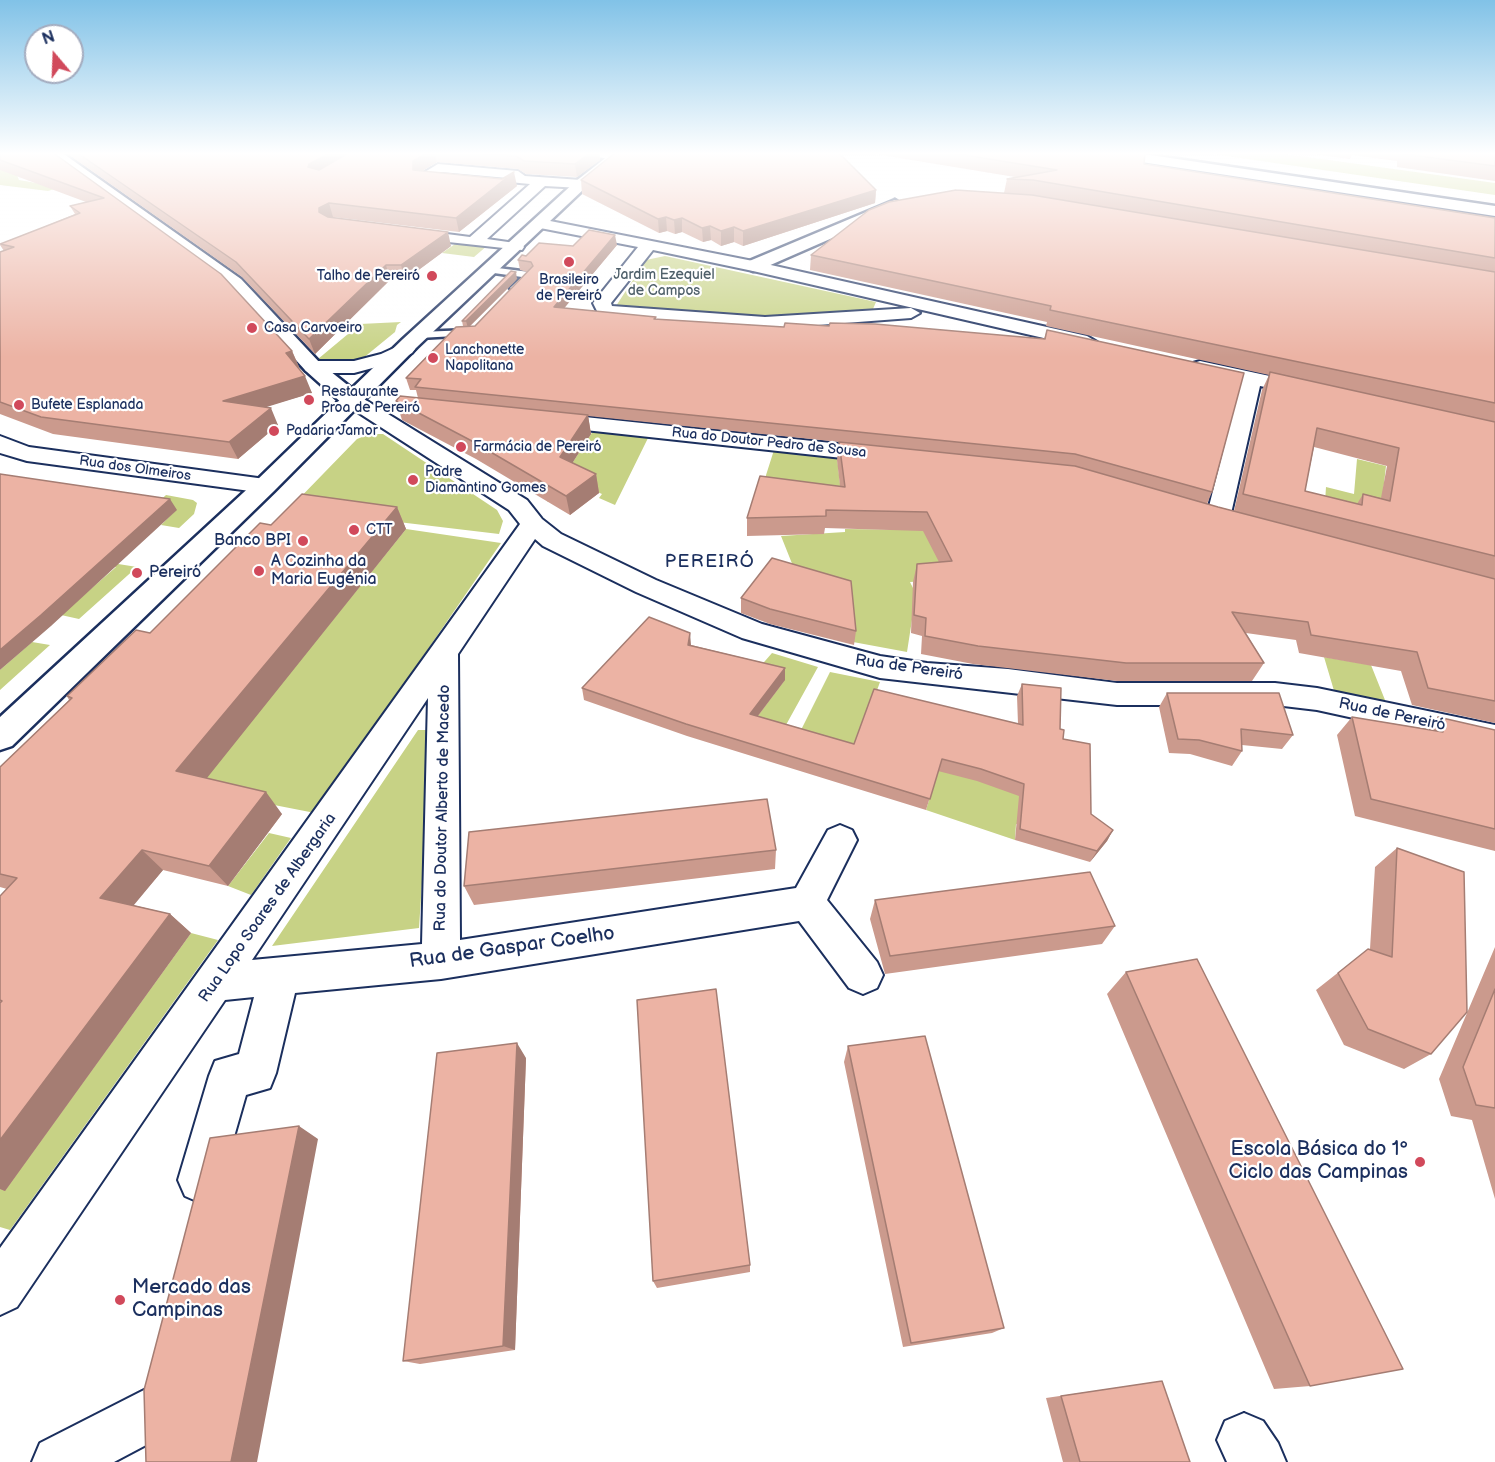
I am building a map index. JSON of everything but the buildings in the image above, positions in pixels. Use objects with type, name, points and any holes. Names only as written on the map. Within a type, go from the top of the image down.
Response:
[{"type":"main road","points":[[147,220],[235,283],[313,367],[352,400]]},
{"type":"main road","points":[[0,737],[265,486],[405,349],[544,220]]},
{"type":"main road","points":[[753,266],[859,220]]},
{"type":"street","points":[[474,242],[498,220]]},
{"type":"street","points":[[540,224],[565,226],[753,266],[942,311],[1109,347]]},
{"type":"street","points":[[395,232],[516,247]]},
{"type":"street","points":[[649,244],[602,303],[605,311],[765,323],[942,311]]},
{"type":"street","points":[[313,367],[354,367],[388,358],[405,349]]},
{"type":"street","points":[[1186,364],[1322,394]]},
{"type":"street","points":[[1218,518],[1252,378]]},
{"type":"street","points":[[352,400],[400,404]]},
{"type":"street","name":"Rua de Pereiró","points":[[352,400],[518,505],[533,524],[563,546],[646,586],[752,631],[880,667],[1117,694],[1275,694],[1317,699],[1495,737]]},
{"type":"street","name":"Rua do Doutor Pedro de Sousa","points":[[526,417],[905,458]]},
{"type":"street","name":"Rua dos Olmeiros","points":[[2,447],[27,454],[265,486]]},
{"type":"street","points":[[1196,511],[1241,524]]},
{"type":"street","name":"Rua Lopo Soares de Albergaria","points":[[0,1290],[533,524]]},
{"type":"street","name":"Rua do Doutor Alberto de Macedo","points":[[441,961],[444,655]]},
{"type":"street","points":[[840,840],[807,903],[863,975]]},
{"type":"street","name":"Rua de Gaspar Coelho","points":[[216,982],[441,961],[807,903]]},
{"type":"street","points":[[190,1221],[230,1076],[255,1073],[279,976]]},
{"type":"street","points":[[59,1462],[148,1417]]},
{"type":"lane","points":[[490,270],[529,275],[504,300]]},
{"type":"lane","points":[[420,335],[472,333],[480,325]]},
{"type":"green space","points":[[458,242],[488,245],[474,257],[442,253]]},
{"type":"green space","name":"Jardim Ezequiel de Campos","points":[[665,256],[876,302],[873,309],[862,311],[760,317],[616,306],[646,260]]},
{"type":"green space","points":[[401,322],[397,325],[395,332],[362,359],[322,362],[318,359],[360,324]]},
{"type":"green space","points":[[593,431],[649,436],[615,505],[599,498],[602,494],[586,487],[547,502]]},
{"type":"green space","points":[[370,434],[383,434],[497,510],[503,521],[499,534],[289,509],[357,439]]},
{"type":"green space","points":[[774,450],[837,457],[840,484],[856,484],[857,496],[760,494]]},
{"type":"green space","points":[[1357,459],[1386,466],[1380,519],[1324,517],[1326,487],[1354,494]]},
{"type":"green space","points":[[166,495],[193,500],[197,503],[194,514],[179,528],[161,525],[176,510],[153,507]]},
{"type":"green space","points":[[406,529],[501,543],[315,813],[223,795],[158,836]]},
{"type":"green space","points":[[845,529],[927,530],[991,536],[928,581],[910,582],[916,594],[907,652],[853,642],[799,581],[781,536],[845,532]]},
{"type":"green space","points":[[87,559],[137,567],[79,619],[61,615],[116,567],[89,563]]},
{"type":"green space","points":[[32,642],[50,645],[0,690],[0,670]]},
{"type":"green space","points":[[772,653],[818,667],[781,734],[753,722],[784,681],[758,669]]},
{"type":"green space","points":[[1324,657],[1371,665],[1387,705],[1335,694]]},
{"type":"green space","points":[[830,672],[880,682],[856,748],[1015,790],[1068,839],[1016,824],[1015,840],[926,810],[929,800],[796,740]]},
{"type":"green space","points":[[418,730],[432,730],[419,928],[272,946]]},
{"type":"green space","points":[[269,833],[291,838],[251,895],[228,886]]},
{"type":"green space","points":[[191,933],[218,940],[10,1230],[0,1227],[0,1189],[5,1190]]},
{"type":"place","name":"Brasileiro de Pereiró","points":[[569,262]]},
{"type":"place","name":"Talho de Pereiró","points":[[432,276]]},
{"type":"place","name":"Casa Carvoeiro","points":[[252,328]]},
{"type":"place","name":"Lanchonette Napolitana","points":[[433,358]]},
{"type":"place","name":"Restaurante Proa de Pereiró","points":[[309,400]]},
{"type":"place","name":"Bufete Esplanada","points":[[19,405]]},
{"type":"place","name":"Padaria Jamor","points":[[274,431]]},
{"type":"place","name":"Farmácia de Pereiró","points":[[461,447]]},
{"type":"place","name":"Padre Diamantino Gomes","points":[[413,480]]},
{"type":"place","name":"CTT","points":[[354,530]]},
{"type":"place","name":"Banco BPI","points":[[303,541]]},
{"type":"place","name":"A Cozinha da Maria Eugénia","points":[[259,571]]},
{"type":"place","name":"Pereiró","points":[[137,573]]},
{"type":"place","name":"Escola Básica do 1º Ciclo das Campinas","points":[[1420,1162]]},
{"type":"place","name":"Mercado das Campinas","points":[[120,1300]]},
{"type":"district","name":"PEREIRÓ","points":[[710,562]]}]
